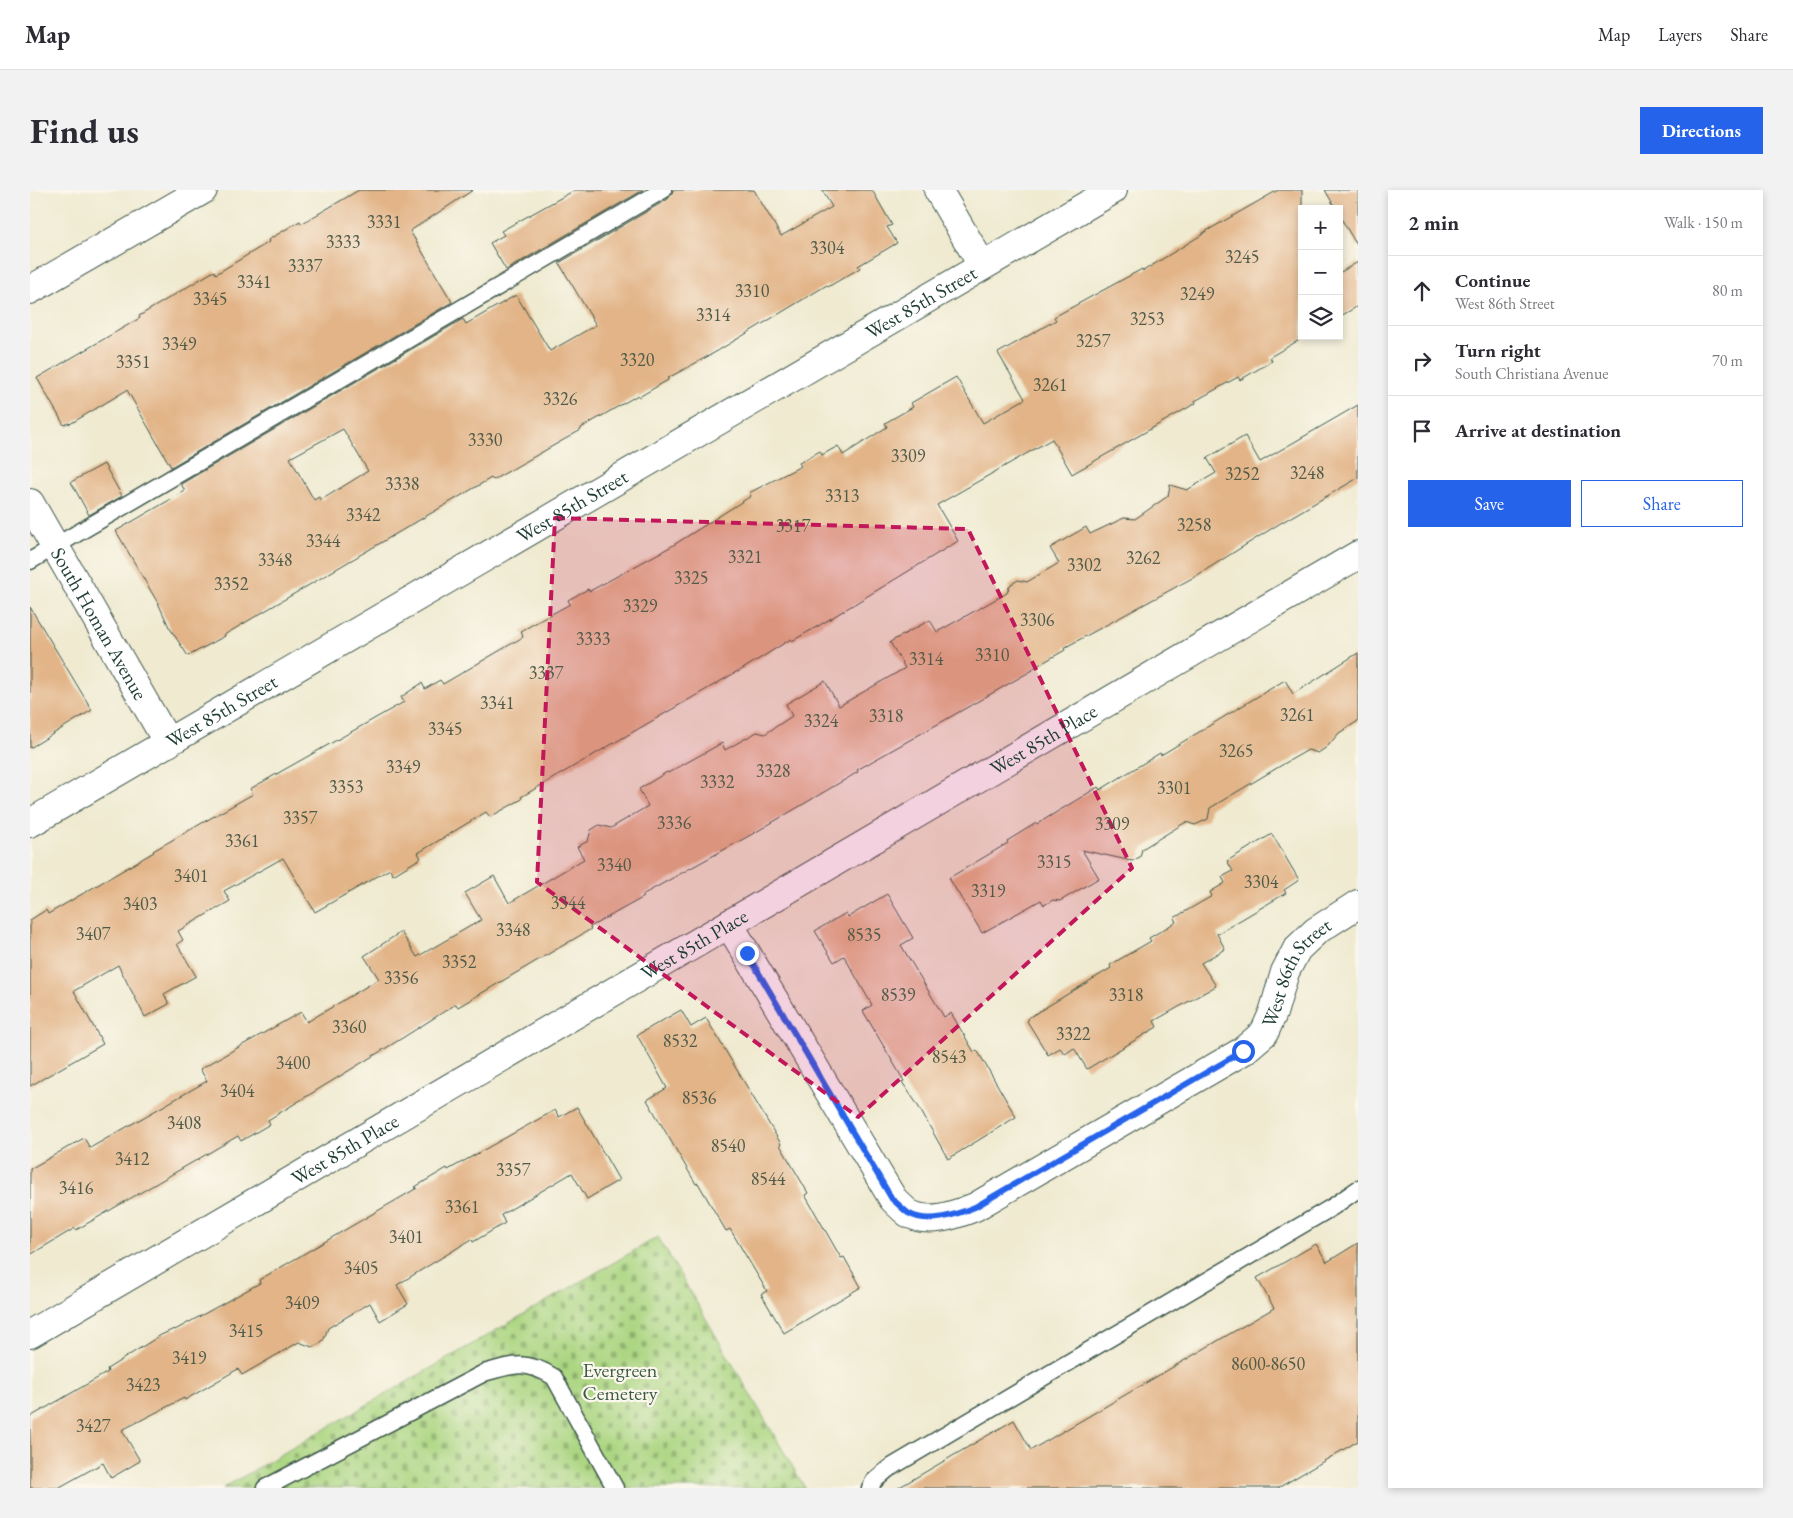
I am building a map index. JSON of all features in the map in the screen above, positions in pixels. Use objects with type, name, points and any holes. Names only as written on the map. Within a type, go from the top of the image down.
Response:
[{"type":"street","points":[[30,290],[203,190]]},
{"type":"street","points":[[938,190],[982,266]]},
{"type":"street","name":"West 85th Street","points":[[30,822],[1113,190]]},
{"type":"street","name":"South Homan Avenue","points":[[30,503],[168,742]]},
{"type":"street","name":"West 85th Place","points":[[30,1334],[1358,555]]},
{"type":"street","name":"West 86th Street","points":[[729,924],[892,1199],[909,1213],[926,1218],[954,1216],[975,1207],[1243,1051],[1264,1033],[1273,1013],[1285,972],[1297,949],[1316,931],[1358,904]]},
{"type":"lane","points":[[30,560],[663,190]]},
{"type":"lane","points":[[870,1488],[874,1481],[888,1469],[1334,1206],[1358,1189]]},
{"type":"lane","points":[[265,1488],[484,1373],[508,1366],[527,1365],[540,1368],[554,1377],[615,1488]]},
{"type":"highlighted area","points":[[555,518],[968,529],[1132,868],[858,1117],[537,882]]},
{"type":"green space","name":"Evergreen Cemetery","points":[[658,1237],[805,1488],[223,1488]]},
{"type":"building","points":[[359,190],[473,190],[410,231],[452,302],[171,467],[127,390],[70,424],[64,425],[37,378],[140,318],[139,316],[214,271],[216,274],[300,221],[301,224]]},
{"type":"building","points":[[575,190],[643,190],[506,270],[490,243],[504,235],[501,231]]},
{"type":"building","points":[[673,190],[754,190],[781,236],[832,207],[822,190],[872,190],[892,225],[887,227],[897,243],[858,266],[860,268],[828,287],[827,285],[639,397],[638,395],[493,480],[491,478],[188,656],[169,627],[159,605],[116,531],[185,491],[181,484],[463,319],[466,324],[516,295],[550,351],[596,325],[559,263],[668,199]],"holes":[[[343,429],[368,471],[321,500],[319,497],[314,500],[290,458]]]},
{"type":"building","points":[[1278,190],[1302,190],[1302,205],[1298,205],[1299,340],[1270,357],[1272,361],[1240,380],[1238,377],[1195,401],[1196,403],[1072,474],[1052,439],[937,505],[958,541],[820,625],[792,641],[791,639],[738,672],[521,797],[522,799],[490,817],[486,812],[418,853],[421,858],[393,875],[390,869],[315,912],[283,858],[224,891],[230,901],[178,931],[183,940],[177,944],[196,976],[164,994],[169,1004],[145,1017],[118,965],[74,991],[103,1044],[30,1086],[30,920],[46,910],[48,914],[253,794],[250,789],[404,702],[401,697],[422,683],[425,689],[440,680],[443,684],[523,637],[521,631],[570,604],[568,600],[588,589],[590,591],[672,546],[751,496],[749,493],[801,466],[799,463],[820,451],[822,455],[838,446],[843,455],[887,427],[885,423],[913,407],[911,403],[956,377],[983,423],[1025,399],[998,353],[1056,320],[1054,317],[1142,269],[1143,271],[1203,233]]},
{"type":"building","points":[[1325,190],[1358,190],[1358,247],[1343,222],[1343,205],[1334,205]]},
{"type":"building","points":[[1358,262],[1358,306],[1343,315],[1343,295],[1343,271]]},
{"type":"building","points":[[1358,405],[1358,478],[1279,524],[1196,576],[1064,648],[1065,650],[1033,670],[857,770],[858,772],[756,832],[642,895],[644,897],[590,927],[591,929],[458,1007],[456,1004],[268,1120],[270,1124],[241,1141],[238,1136],[30,1255],[30,1169],[84,1138],[90,1148],[207,1081],[200,1069],[301,1012],[307,1022],[379,979],[364,956],[401,932],[417,957],[481,920],[465,893],[494,876],[509,903],[584,859],[577,847],[588,841],[591,830],[599,825],[611,828],[648,806],[639,789],[722,743],[725,750],[757,732],[765,734],[792,716],[786,704],[825,681],[839,706],[905,668],[890,642],[930,620],[937,632],[1007,593],[1010,585],[1018,580],[1027,582],[1059,563],[1050,548],[1086,527],[1090,534],[1124,518],[1135,519],[1168,496],[1170,485],[1187,490],[1216,473],[1207,458],[1245,436],[1260,462]]},
{"type":"building","points":[[104,464],[122,496],[89,515],[71,482]]},
{"type":"building","points":[[30,607],[92,710],[30,748]]},
{"type":"building","points":[[1358,653],[1358,721],[1339,733],[1327,747],[1318,753],[1308,750],[1287,762],[1210,808],[1208,819],[1195,825],[1186,822],[1142,849],[1140,857],[1132,861],[1082,850],[1099,878],[1060,901],[1053,900],[1044,905],[1041,900],[982,933],[949,878],[1008,843],[1007,841],[1036,823],[1098,787],[1100,790],[1160,753],[1161,755],[1285,680],[1293,694]]},
{"type":"building","points":[[1272,834],[1299,880],[1284,890],[1286,893],[1217,934],[1225,949],[1201,963],[1216,986],[1154,1021],[1157,1027],[1087,1069],[1074,1048],[1065,1054],[1060,1048],[1048,1055],[1027,1021],[1028,1018],[1111,968],[1110,965],[1151,941],[1149,938],[1176,922],[1174,918],[1212,896],[1210,892],[1225,883],[1222,877],[1233,871],[1227,861]]},
{"type":"building","points":[[887,894],[913,938],[901,945],[944,1017],[951,1013],[974,1052],[977,1050],[1016,1117],[948,1159],[917,1104],[902,1082],[904,1081],[863,1011],[872,1005],[844,956],[834,962],[815,931],[846,913],[848,917]]},
{"type":"building","points":[[681,1010],[691,1027],[706,1018],[781,1144],[808,1193],[805,1195],[841,1258],[844,1257],[861,1287],[784,1333],[761,1294],[767,1291],[730,1229],[726,1231],[698,1183],[696,1184],[647,1100],[667,1088],[637,1035]]},
{"type":"building","points":[[577,1107],[619,1180],[587,1199],[572,1173],[501,1215],[505,1223],[473,1242],[472,1239],[397,1285],[408,1304],[380,1321],[370,1303],[328,1328],[324,1339],[319,1344],[312,1347],[299,1342],[242,1375],[238,1369],[185,1400],[184,1398],[122,1430],[140,1461],[111,1478],[103,1463],[58,1488],[30,1488],[30,1417],[108,1372],[107,1369],[161,1335],[175,1330],[260,1283],[259,1280],[417,1188],[415,1187],[447,1168],[448,1170],[555,1110],[559,1117]]},
{"type":"building","points":[[1358,1243],[1358,1441],[1278,1488],[898,1488],[1014,1420],[1031,1450],[1274,1308],[1257,1278],[1316,1244],[1327,1262]]},
{"type":"route","points":[[747,953],[892,1199],[909,1213],[926,1218],[954,1216],[975,1207],[1243,1051]]}]
